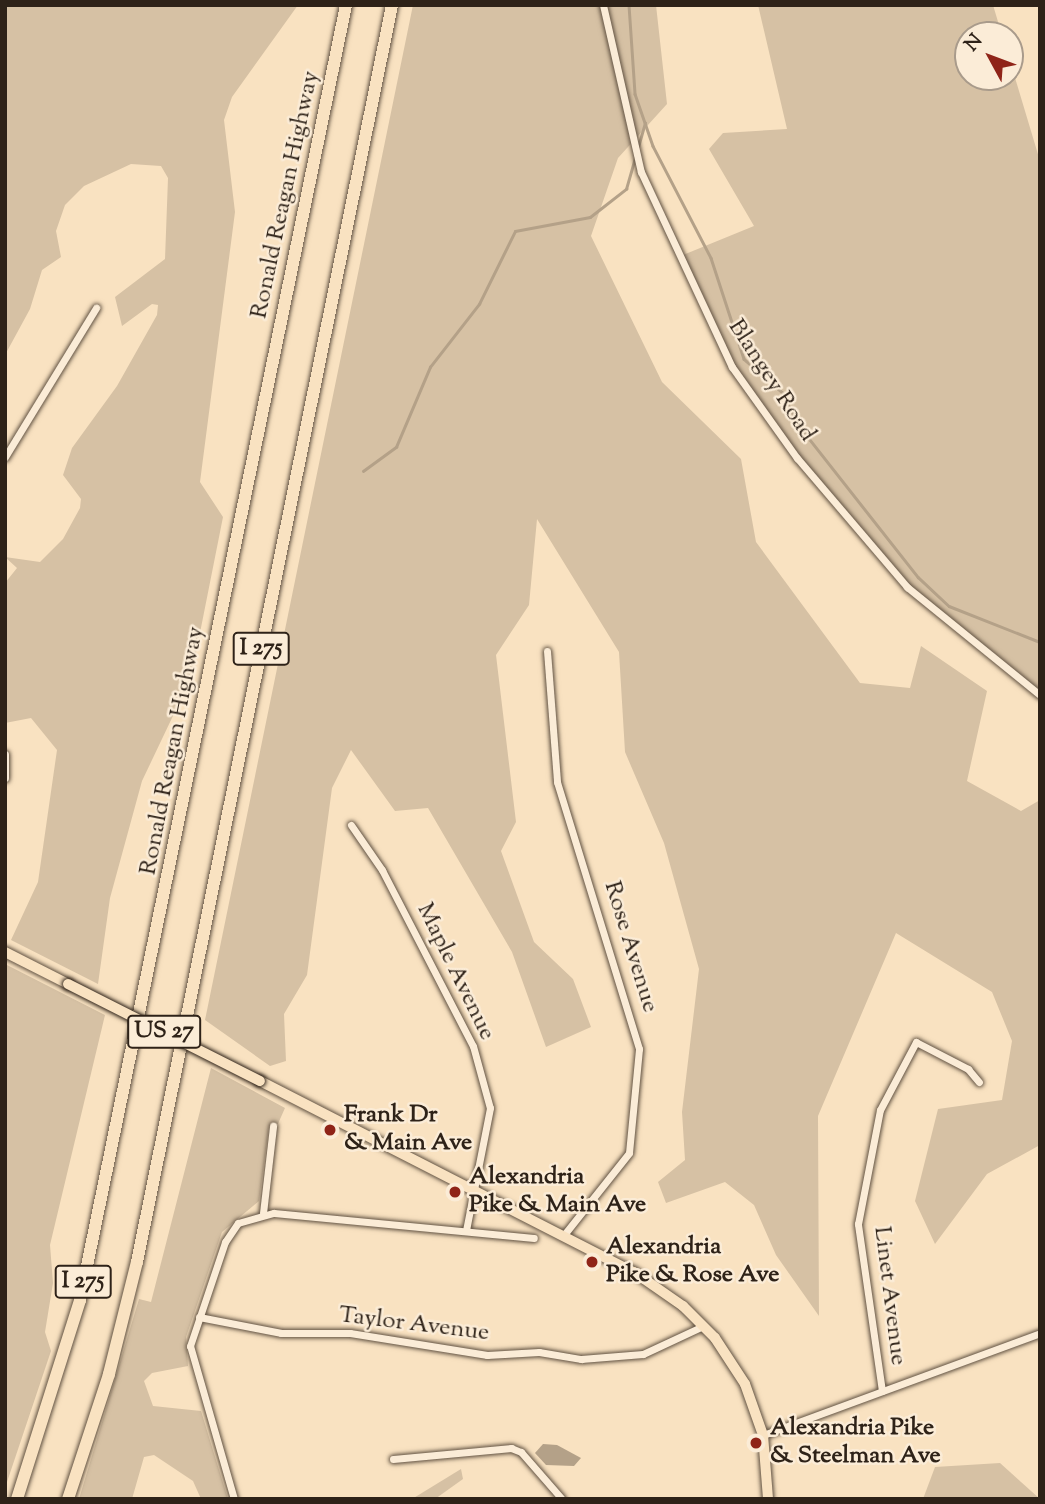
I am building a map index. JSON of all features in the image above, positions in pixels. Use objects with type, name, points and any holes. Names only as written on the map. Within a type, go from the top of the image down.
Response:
[{"type":"highway","name":"Ronald Reagan Highway","points":[[17,1499],[80,1300],[346,5]]},
{"type":"highway","name":"I 275","points":[[68,1499],[106,1384],[136,1262],[392,5]]},
{"type":"main road","name":"US 27","points":[[5,952],[652,1282],[703,1326],[745,1384],[764,1435],[768,1499]]},
{"type":"street","name":"Blangey Road","points":[[603,5],[641,172],[733,367],[797,458],[907,587],[1040,695]]},
{"type":"street","points":[[5,457],[96,308]]},
{"type":"street","name":"Rose Avenue","points":[[547,651],[556,782],[639,1049],[629,1153],[563,1236]]},
{"type":"street","points":[[5,754],[5,778]]},
{"type":"street","name":"Maple Avenue","points":[[351,825],[382,870],[468,1031],[490,1108],[466,1230]]},
{"type":"street","name":"Linet Avenue","points":[[882,1391],[858,1223],[880,1110],[916,1042],[968,1069],[979,1082]]},
{"type":"street","points":[[263,1213],[273,1126]]},
{"type":"street","points":[[234,1499],[192,1361],[199,1317],[230,1233],[246,1217],[263,1213],[534,1238]]},
{"type":"street","name":"Taylor Avenue","points":[[199,1317],[281,1333],[349,1333],[478,1354],[538,1352],[580,1359],[643,1354],[703,1326]]},
{"type":"street","points":[[764,1435],[1040,1333]]},
{"type":"street","points":[[393,1459],[511,1448],[534,1467],[562,1499]]},
{"type":"shaded area","points":[[5,5],[298,5],[232,97],[224,120],[235,212],[200,482],[223,517],[191,678],[142,781],[110,898],[98,984],[11,940],[38,882],[57,750],[31,718],[5,723],[5,583],[17,568],[5,557],[40,562],[63,539],[80,508],[81,499],[63,475],[72,448],[117,386],[157,315],[158,305],[152,304],[122,326],[115,297],[165,259],[168,178],[161,166],[131,164],[84,186],[65,205],[56,231],[61,257],[42,270],[30,309],[5,355]]},
{"type":"shaded area","points":[[413,5],[656,5],[667,104],[618,158],[591,236],[662,382],[741,459],[756,542],[860,683],[910,688],[921,646],[987,691],[967,781],[1021,811],[1040,800],[1040,1145],[987,1174],[935,1244],[915,1201],[938,1109],[1002,1100],[1012,1041],[992,992],[896,933],[818,1116],[819,1316],[776,1255],[754,1205],[725,1182],[666,1203],[658,1182],[685,1160],[682,1112],[699,969],[664,843],[625,752],[619,652],[537,519],[529,605],[496,655],[516,822],[501,851],[534,942],[573,979],[591,1027],[546,1047],[512,952],[428,808],[395,811],[351,750],[332,788],[307,975],[284,1014],[286,1061],[270,1066],[205,1020]]},
{"type":"shaded area","points":[[758,5],[993,5],[998,21],[954,21],[954,91],[1019,91],[1040,161],[1040,695],[920,600],[797,458],[732,367],[710,322],[683,255],[754,226],[709,149],[723,133],[787,129]]},
{"type":"shaded area","points":[[7,965],[105,1015],[50,1245],[53,1283],[45,1332],[51,1351],[5,1488]]},
{"type":"shaded area","points":[[211,1068],[285,1108],[277,1126],[269,1126],[259,1201],[222,1232],[186,1337],[188,1366],[152,1373],[144,1381],[153,1406],[201,1411],[228,1499],[201,1499],[193,1481],[154,1455],[144,1457],[132,1499],[79,1499],[139,1299],[151,1302]]},
{"type":"shaded area","points":[[543,1444],[557,1445],[581,1458],[574,1466],[546,1465],[535,1453]]},
{"type":"shaded area","points":[[1000,1463],[1040,1499],[923,1499],[935,1467]]},
{"type":"shaded area","points":[[461,1469],[463,1479],[435,1499],[412,1499]]},
{"type":"waterway","points":[[629,5],[635,94],[653,146],[711,258],[744,359],[782,392],[800,427],[918,577],[949,606],[1040,642]]},
{"type":"waterway","points":[[638,147],[645,123]]},
{"type":"waterway","points":[[363,471],[396,447],[430,367],[479,304],[515,231],[590,217],[626,189],[635,157]]},
{"type":"place","name":"Frank Dr & Main Ave","points":[[330,1130]]},
{"type":"place","name":"Alexandria Pike & Main Ave","points":[[455,1192]]},
{"type":"place","name":"Alexandria Pike & Rose Ave","points":[[592,1262]]},
{"type":"place","name":"Alexandria Pike & Steelman Ave","points":[[756,1443]]}]
